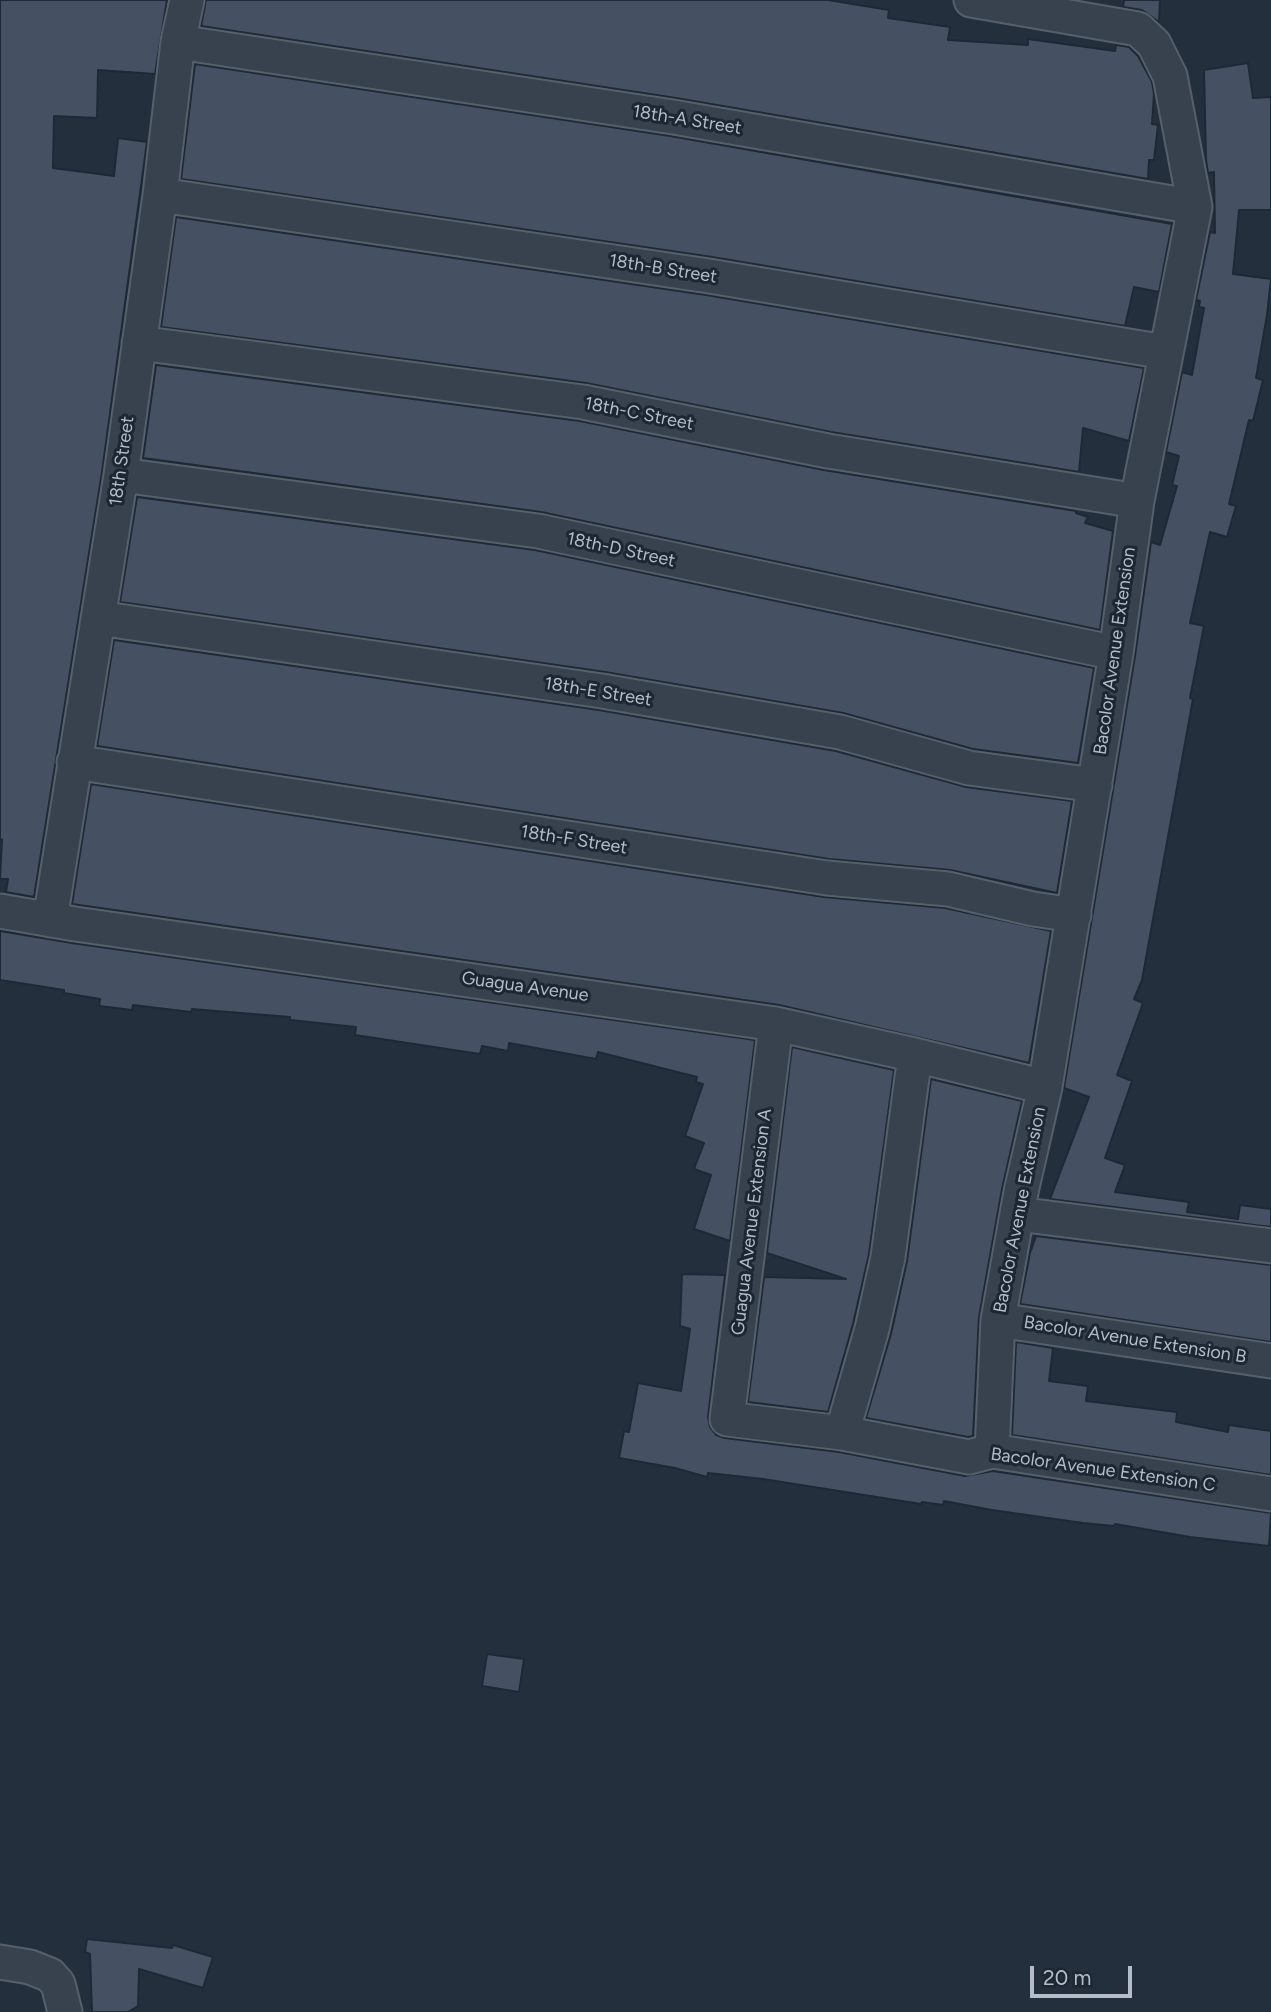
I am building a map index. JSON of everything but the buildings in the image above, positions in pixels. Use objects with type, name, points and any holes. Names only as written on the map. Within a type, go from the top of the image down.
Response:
[{"type":"street","name":"18th Street","points":[[50,920],[121,475],[160,195],[177,42],[187,0]]},
{"type":"street","name":"Bacolor Avenue Extension","points":[[971,0],[1138,29],[1154,44],[1170,76],[1195,207],[1137,501],[1116,653],[1045,1087],[1017,1214],[998,1320],[992,1451]]},
{"type":"street","name":"18th-A Street","points":[[177,42],[673,117],[1195,207]]},
{"type":"street","name":"18th-B Street","points":[[160,195],[709,276],[1165,352]]},
{"type":"street","name":"18th-C Street","points":[[139,343],[583,402],[828,451],[1137,501]]},
{"type":"street","name":"18th-D Street","points":[[121,475],[538,531],[1116,653]]},
{"type":"street","name":"18th-E Street","points":[[98,618],[602,691],[840,732],[969,768],[1095,785]]},
{"type":"street","name":"18th-F Street","points":[[74,762],[827,878],[948,889],[1032,909],[1074,915]]},
{"type":"street","name":"Guagua Avenue","points":[[0,911],[776,1024],[1045,1087]]},
{"type":"street","name":"Guagua Avenue Extension A","points":[[727,1419],[776,1024]]},
{"type":"street","points":[[842,1433],[872,1329],[888,1256],[915,1055]]},
{"type":"street","points":[[1017,1214],[1271,1247]]},
{"type":"street","name":"Bacolor Avenue Extension B","points":[[998,1320],[1271,1361]]},
{"type":"street","name":"Bacolor Avenue Extension C","points":[[727,1419],[842,1433],[969,1457],[992,1451],[1271,1494]]},
{"type":"street","points":[[0,1962],[30,1967],[50,1975],[58,1984],[65,2012]]}]
